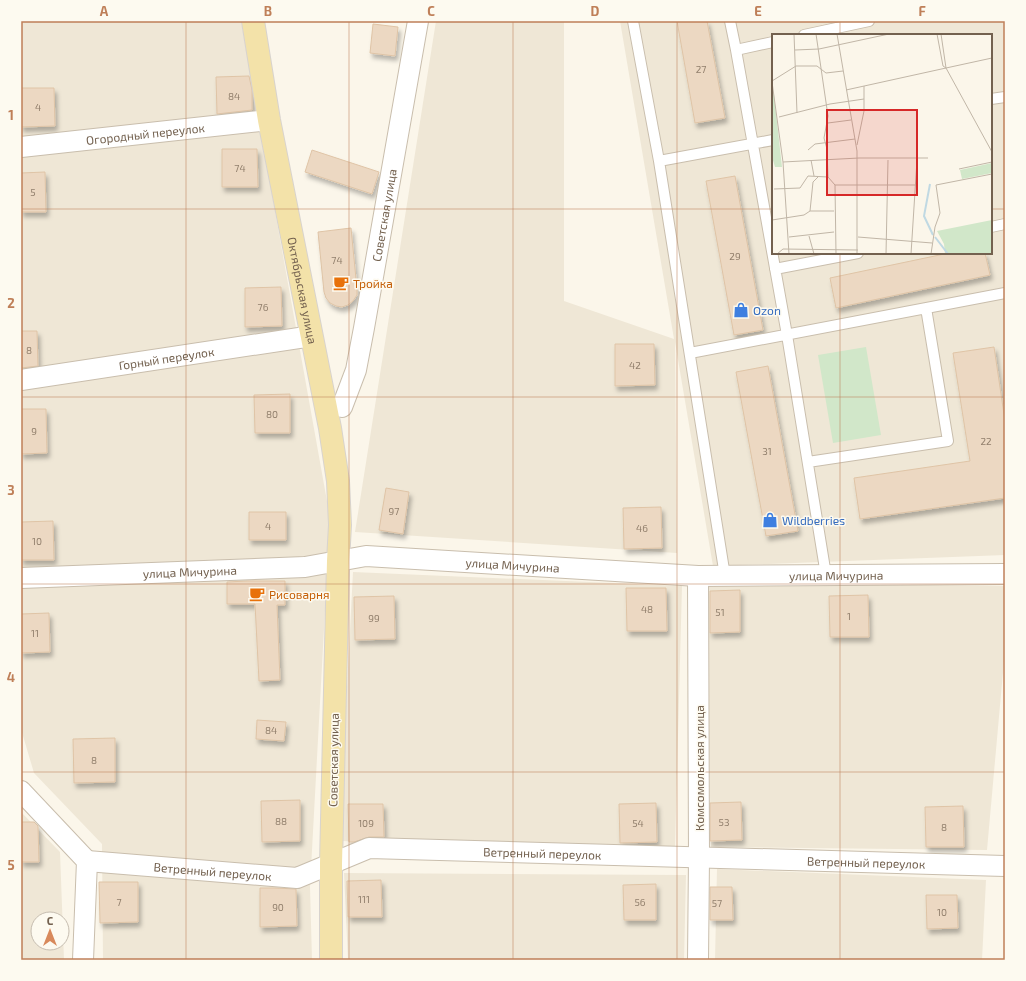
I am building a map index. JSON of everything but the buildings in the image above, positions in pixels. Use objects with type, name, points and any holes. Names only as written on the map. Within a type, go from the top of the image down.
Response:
[{"type":"main road","name":"Октябрьская улица","points":[[253,21],[269,120],[330,428],[338,481],[340,525],[338,561]]},
{"type":"main road","name":"Советская улица","points":[[331,960],[331,864],[338,561]]},
{"type":"street","name":"Советская улица","points":[[342,407],[356,370],[418,21]]},
{"type":"street","name":"Огородный переулок","points":[[21,147],[269,120]]},
{"type":"street","name":"Горный переулок","points":[[21,380],[312,336]]},
{"type":"street","name":"улица Мичурина","points":[[21,578],[305,567],[366,556],[698,576],[1005,574]]},
{"type":"street","name":"Комсомольская улица","points":[[698,576],[698,960]]},
{"type":"street","points":[[21,791],[87,861],[83,960]]},
{"type":"street","name":"Ветренный переулок","points":[[87,861],[297,878],[370,848],[1005,866]]},
{"type":"lane","points":[[633,21],[659,161],[725,576]]},
{"type":"lane","points":[[730,21],[772,252]]},
{"type":"lane","points":[[809,34],[869,21]]},
{"type":"lane","points":[[736,50],[772,42]]},
{"type":"lane","points":[[992,99],[1005,97]]},
{"type":"lane","points":[[659,161],[772,140]]},
{"type":"lane","points":[[992,227],[1005,224]]},
{"type":"lane","points":[[772,254],[787,334],[826,575]]},
{"type":"lane","points":[[775,269],[853,254]]},
{"type":"lane","points":[[690,352],[1005,293]]},
{"type":"lane","points":[[808,462],[948,441],[926,308]]},
{"type":"shaded area","points":[[21,21],[241,21],[330,518],[310,887],[312,960],[103,960],[102,844],[34,773],[21,729]]},
{"type":"shaded area","points":[[436,21],[564,21],[564,301],[674,339],[620,21],[1005,21],[1005,555],[713,566],[675,342],[677,553],[355,532]]},
{"type":"shaded area","points":[[353,572],[682,586],[675,848],[339,841]]},
{"type":"shaded area","points":[[706,582],[1005,586],[1005,650],[987,850],[711,847]]},
{"type":"shaded area","points":[[21,812],[60,852],[62,911],[30,911],[30,951],[64,951],[64,960],[21,960]]},
{"type":"shaded area","points":[[717,869],[986,880],[982,960],[715,960]]},
{"type":"shaded area","points":[[344,873],[686,875],[684,960],[348,960]]},
{"type":"green space","points":[[866,347],[881,435],[833,443],[818,355]]},
{"type":"place","name":"Тройка","points":[[341,283]]},
{"type":"place","name":"Ozon","points":[[741,310]]},
{"type":"place","name":"Wildberries","points":[[770,520]]},
{"type":"place","name":"Рисоварня","points":[[257,594]]}]
